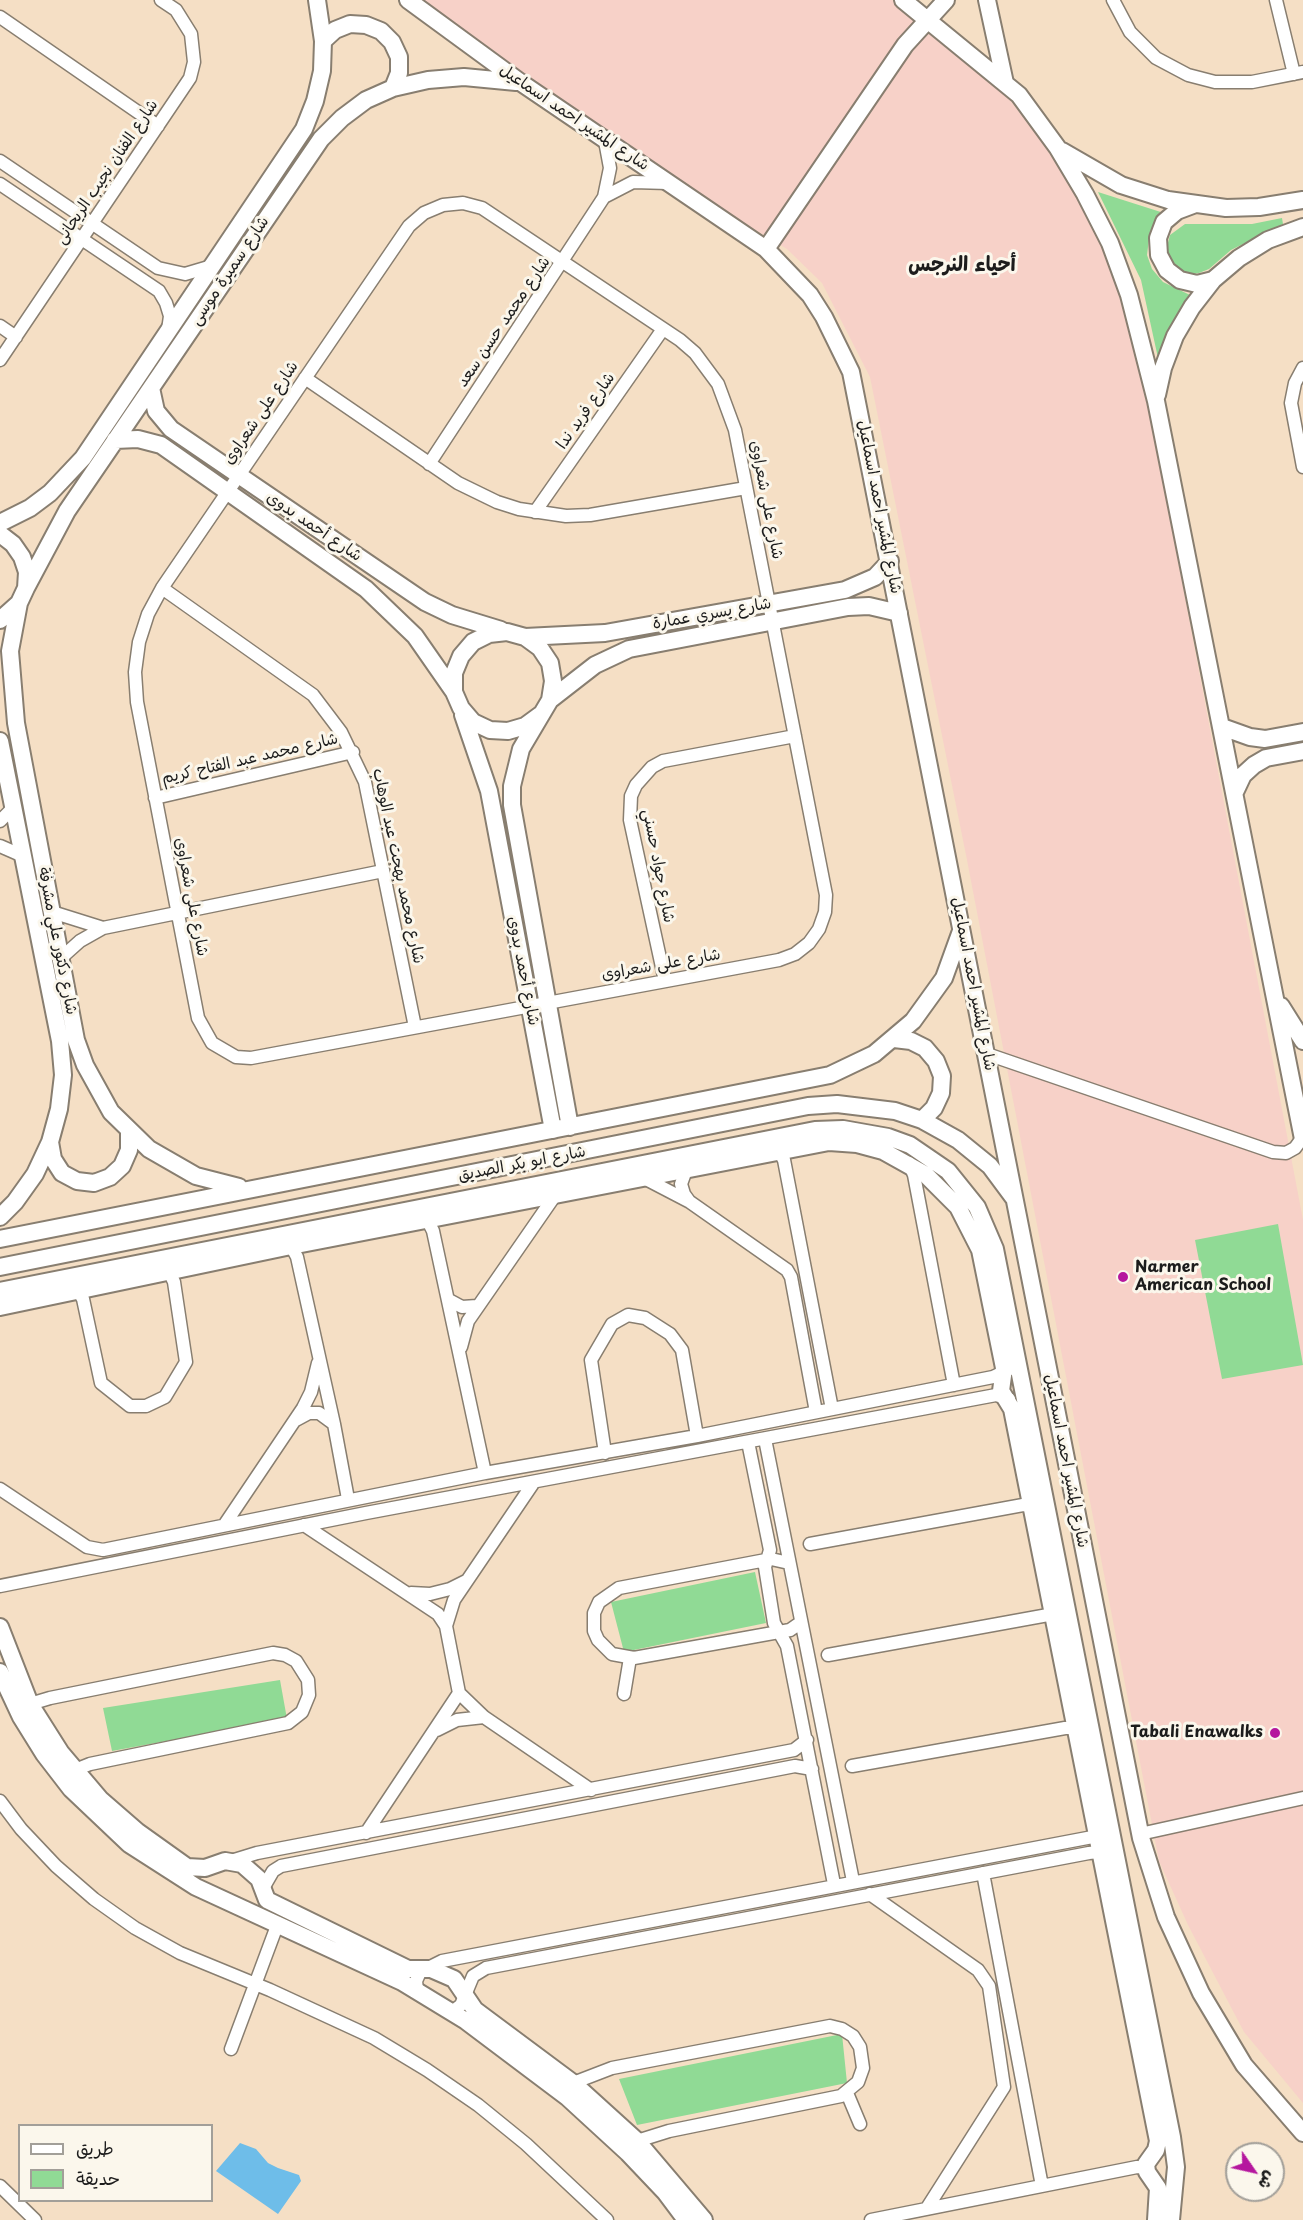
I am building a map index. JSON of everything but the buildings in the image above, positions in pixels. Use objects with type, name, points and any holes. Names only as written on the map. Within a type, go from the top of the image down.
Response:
[{"type":"street","name":"شارع الفنان نجيب الريحانى","points":[[0,360],[190,78],[194,62],[194,45],[185,21],[176,10],[161,0]]},
{"type":"street","name":"شارع سميرة موسى","points":[[0,523],[30,508],[69,476],[304,129],[320,81],[323,41],[317,0]]},
{"type":"street","name":"شارع المشير احمد اسماعيل","points":[[408,0],[520,82],[766,249],[796,278],[815,303],[851,372],[963,928],[1140,1834],[1166,1917],[1201,1993],[1244,2065],[1303,2133]]},
{"type":"street","points":[[903,0],[1019,95],[1057,147],[1085,194],[1110,243],[1129,295],[1156,401],[1303,1138],[1295,1148],[1286,1153],[1273,1152],[987,1054]]},
{"type":"street","points":[[766,249],[905,45],[946,0]]},
{"type":"street","points":[[987,0],[1005,83]]},
{"type":"street","points":[[1113,0],[1130,32],[1156,58],[1188,75],[1215,82],[1243,82],[1299,73],[1276,0]]},
{"type":"street","points":[[0,17],[158,126]]},
{"type":"street","points":[[323,41],[335,30],[350,24],[366,25],[381,31],[392,42],[399,57],[399,73],[393,88]]},
{"type":"street","name":"شارع سميرة موسى","points":[[23,596],[67,511],[321,139],[342,118],[366,100],[393,88],[428,80],[464,77],[520,82]]},
{"type":"street","name":"شارع محمد حسن سعد","points":[[429,464],[604,197],[610,168],[605,141]]},
{"type":"street","points":[[1057,147],[1121,185],[1144,194],[1193,205],[1259,207],[1303,200]]},
{"type":"street","points":[[0,161],[158,267],[171,272],[192,272],[212,266]]},
{"type":"street","points":[[604,197],[633,182],[669,183]]},
{"type":"street","points":[[0,184],[159,291],[170,316],[168,330]]},
{"type":"street","name":"شارع على شعراوى","points":[[463,203],[483,208],[663,329],[694,353],[721,389],[731,412],[826,895],[825,912],[819,929],[809,943],[795,954],[779,960],[251,1058],[223,1052],[212,1043],[198,1018],[137,702],[135,672],[139,642],[148,614],[162,588],[409,226],[424,213],[443,205],[463,203]]},
{"type":"street","points":[[1193,205],[1177,211],[1164,222],[1158,238],[1159,255],[1167,270],[1180,280],[1197,284],[1214,280]]},
{"type":"street","points":[[1156,401],[1163,368],[1175,336],[1192,307],[1214,280],[1239,258],[1269,240],[1303,227]]},
{"type":"street","points":[[0,326],[16,337]]},
{"type":"street","name":"شارع فريد ندا","points":[[535,512],[663,329]]},
{"type":"street","points":[[1303,368],[1295,383],[1291,403],[1303,468]]},
{"type":"street","points":[[305,378],[429,464],[475,492],[497,502],[535,512],[590,515],[746,488]]},
{"type":"street","name":"شارع أحمد بدوى","points":[[151,388],[152,400],[162,421],[238,476],[425,602],[479,625],[507,632]]},
{"type":"street","name":"شارع أحمد بدوى","points":[[115,440],[138,439],[161,445],[383,603],[415,636],[454,692]]},
{"type":"street","points":[[0,534],[14,543],[27,572],[23,596],[0,620]]},
{"type":"street","name":"شارع يسري عمارة","points":[[525,637],[605,633],[856,587],[875,577],[890,561]]},
{"type":"street","name":"شارع محمد بهجت عبد الوهاب","points":[[162,588],[313,695],[328,712],[353,752],[365,782],[415,1027]]},
{"type":"street","name":"شارع دكتور علي مشرفة","points":[[23,596],[10,651],[10,676],[16,723],[76,1040],[85,1065],[101,1097],[129,1132],[149,1149],[188,1172],[222,1185],[249,1189]]},
{"type":"street","name":"شارع يسري عمارة","points":[[550,699],[595,665],[629,649],[858,606],[879,607],[899,613]]},
{"type":"street","points":[[507,632],[525,637],[540,648],[550,663],[553,681],[550,699],[540,715],[525,726],[508,731],[490,730],[473,722],[461,708],[454,692],[454,673],[461,656],[473,642],[489,634],[507,632]]},
{"type":"street","name":"شارع أحمد بدوى","points":[[461,708],[489,791],[553,1130]]},
{"type":"street","name":"شارع أحمد بدوى","points":[[540,715],[529,731],[518,758],[513,786],[513,805],[570,1127]]},
{"type":"street","points":[[1222,727],[1250,737],[1265,739],[1303,732]]},
{"type":"street","name":"شارع جواد حسني","points":[[665,981],[630,820],[631,796],[636,785],[652,767],[663,761],[795,736]]},
{"type":"street","name":"شارع دكتور علي مشرفة","points":[[0,741],[60,1041],[63,1075],[59,1109],[50,1142],[35,1174],[15,1202],[0,1217]]},
{"type":"street","points":[[1235,792],[1243,775],[1254,765],[1266,758],[1303,751]]},
{"type":"street","name":"شارع محمد عبد الفتاح كريم","points":[[155,798],[353,752]]},
{"type":"street","points":[[0,821],[13,808]]},
{"type":"street","points":[[0,846],[23,856]]},
{"type":"street","points":[[61,958],[80,941],[103,928],[383,871]]},
{"type":"street","points":[[28,885],[46,881]]},
{"type":"street","points":[[52,912],[103,928]]},
{"type":"street","name":"شارع ابو بكر الصديق","points":[[0,1239],[822,1077],[853,1065],[894,1039],[914,1021],[944,978],[963,928]]},
{"type":"street","points":[[1275,994],[1303,1041]]},
{"type":"street","points":[[894,1039],[911,1041],[926,1048],[936,1061],[942,1076],[941,1093],[934,1108],[922,1120]]},
{"type":"street","name":"شارع ابو بكر الصديق","points":[[0,1268],[808,1106],[866,1105],[922,1120],[966,1146],[990,1167],[1015,1199]]},
{"type":"street","points":[[0,1307],[291,1246],[515,1195],[691,1161],[815,1130],[843,1129],[888,1137],[930,1157],[964,1188],[988,1227],[995,1249],[1012,1372]]},
{"type":"street","points":[[50,1142],[52,1159],[62,1173],[77,1181],[94,1183],[110,1177],[123,1166],[129,1150],[129,1132]]},
{"type":"street","points":[[515,1195],[556,1194],[642,1177],[691,1161],[779,1151],[829,1142],[857,1144],[883,1151],[909,1163],[942,1189],[971,1228],[980,1250],[1012,1372],[1025,1395],[1109,1851],[1158,2141],[1156,2150]]},
{"type":"street","points":[[779,1151],[784,1160],[832,1408]]},
{"type":"street","points":[[690,1202],[681,1184],[691,1161]]},
{"type":"street","points":[[909,1163],[914,1175],[954,1385]]},
{"type":"street","points":[[353,1169],[358,1197]]},
{"type":"street","points":[[642,1177],[690,1202],[787,1270],[791,1277],[816,1412]]},
{"type":"street","points":[[920,1205],[930,1192],[936,1188],[942,1189]]},
{"type":"street","points":[[460,1355],[465,1329],[477,1306],[556,1194]]},
{"type":"street","points":[[515,1195],[527,1207],[534,1225]]},
{"type":"street","points":[[0,1291],[434,1213]]},
{"type":"street","points":[[434,1213],[433,1231],[485,1473]]},
{"type":"street","points":[[291,1246],[297,1257],[334,1424],[348,1500]]},
{"type":"street","points":[[78,1290],[83,1299],[101,1383],[130,1406],[146,1406],[165,1397],[186,1362],[174,1282],[169,1271]]},
{"type":"street","points":[[448,1300],[462,1307],[477,1306]]},
{"type":"street","points":[[605,1453],[591,1360],[612,1324],[628,1315],[637,1315],[670,1334],[682,1350],[698,1436]]},
{"type":"street","points":[[225,1524],[293,1423],[311,1392],[318,1359]]},
{"type":"street","points":[[3,1494],[95,1550],[485,1473],[698,1436],[1012,1372]]},
{"type":"street","points":[[1012,1372],[1000,1385],[1012,1409],[1077,1728],[1106,1834]]},
{"type":"street","points":[[0,1586],[366,1513],[996,1395],[1015,1400],[1025,1395]]},
{"type":"street","points":[[894,1397],[897,1414]]},
{"type":"street","points":[[293,1423],[309,1413],[327,1417],[334,1424]]},
{"type":"street","points":[[765,1439],[853,1881]]},
{"type":"street","points":[[748,1442],[770,1550],[766,1562],[778,1631],[787,1646],[834,1884]]},
{"type":"street","points":[[534,1482],[468,1579],[448,1612],[446,1626],[459,1693],[484,1717],[591,1791]]},
{"type":"street","points":[[363,1497],[366,1513]]},
{"type":"street","points":[[327,1503],[330,1520]]},
{"type":"street","points":[[810,1544],[1023,1505],[1032,1506]]},
{"type":"street","points":[[304,1525],[410,1593],[438,1614],[446,1626]]},
{"type":"street","points":[[789,1563],[778,1559],[619,1588],[608,1593],[599,1602],[594,1613],[594,1630],[604,1648],[612,1654],[630,1658],[790,1630],[800,1623]]},
{"type":"street","points":[[410,1593],[430,1594],[450,1589],[468,1579]]},
{"type":"street","points":[[828,1655],[1048,1615],[1055,1616]]},
{"type":"street","points":[[0,1627],[30,1704],[75,1770],[100,1798],[138,1832],[187,1867],[196,1869],[366,1833],[794,1750],[807,1740]]},
{"type":"street","points":[[30,1704],[56,1696],[273,1653],[285,1655],[296,1661],[308,1680],[309,1695],[302,1712],[288,1723],[90,1764],[75,1770]]},
{"type":"street","points":[[624,1694],[630,1658]]},
{"type":"street","points":[[0,1672],[21,1717],[44,1754],[71,1789],[129,1844],[212,1895],[278,1923],[417,1990],[452,2012],[518,2058],[567,2097],[628,2153],[665,2192],[686,2220]]},
{"type":"street","points":[[366,1833],[459,1693]]},
{"type":"street","points":[[433,1733],[457,1720],[484,1717]]},
{"type":"street","points":[[852,1766],[1065,1728],[1077,1728]]},
{"type":"street","points":[[245,1909],[257,1903],[273,1871],[280,1866],[795,1766],[812,1769]]},
{"type":"street","points":[[1140,1834],[1303,1798]]},
{"type":"street","points":[[0,1801],[21,1829],[56,1866],[94,1899],[135,1928],[180,1953],[374,2038],[427,2070],[478,2105],[531,2149],[607,2220]]},
{"type":"street","points":[[479,1812],[481,1828]]},
{"type":"street","points":[[417,1990],[417,1976],[424,1969],[442,1961],[834,1884],[1106,1834]]},
{"type":"street","points":[[452,2012],[461,2005],[473,1976],[486,1968],[1089,1852],[1109,1851]]},
{"type":"street","points":[[1109,1851],[1174,2151],[1175,2175],[1171,2220]]},
{"type":"street","points":[[212,1895],[205,1882],[206,1875],[223,1863],[252,1870],[259,1879],[267,1900],[408,1969],[443,1972],[454,1979],[475,2010],[573,2083],[637,2140],[704,2220]]},
{"type":"street","points":[[892,1873],[895,1890]]},
{"type":"street","points":[[983,1873],[1042,2186]]},
{"type":"street","points":[[870,1894],[978,1970],[989,1986],[1004,2087],[927,2208]]},
{"type":"street","points":[[231,2049],[278,1923]]},
{"type":"street","points":[[573,2083],[612,2068],[830,2026],[842,2029],[853,2036],[863,2057],[863,2068],[858,2082],[847,2093],[637,2140]]},
{"type":"street","points":[[847,2093],[860,2124]]},
{"type":"street","points":[[1156,2220],[1158,2191],[1150,2175],[1147,2160],[1156,2150],[1165,2146],[1174,2151]]},
{"type":"street","points":[[871,2220],[1137,2167],[1150,2175],[1175,2175]]},
{"type":"street","points":[[0,2186],[35,2220]]},
{"type":"shaded area","points":[[421,0],[892,0],[993,78],[1037,135],[1080,198],[1112,264],[1141,348],[1155,439],[1303,1220],[1303,2103],[1244,2032],[1188,1925],[1159,1861],[967,860],[870,377],[822,283],[787,249],[686,188]]},
{"type":"green space","points":[[1098,192],[1167,214],[1155,225],[1149,239],[1147,255],[1152,269],[1163,282],[1190,295],[1158,358],[1141,280]]},
{"type":"green space","points":[[1282,218],[1283,224],[1231,250],[1209,269],[1199,273],[1188,275],[1169,264],[1165,254],[1170,235],[1185,224],[1252,224]]},
{"type":"green space","points":[[1278,1224],[1303,1365],[1222,1379],[1195,1240]]},
{"type":"green space","points":[[755,1572],[766,1623],[624,1652],[611,1602]]},
{"type":"green space","points":[[280,1680],[287,1719],[112,1751],[103,1708]]},
{"type":"green space","points":[[842,2034],[847,2083],[637,2125],[619,2079]]},
{"type":"water","points":[[240,2143],[256,2149],[268,2163],[299,2175],[301,2181],[278,2214],[216,2171]]},
{"type":"place","name":"Narmer American School","points":[[1123,1277]]},
{"type":"place","name":"Tabali Enawalks","points":[[1275,1733]]},
{"type":"district","name":"أحياء النرجس","points":[[962,265]]}]
